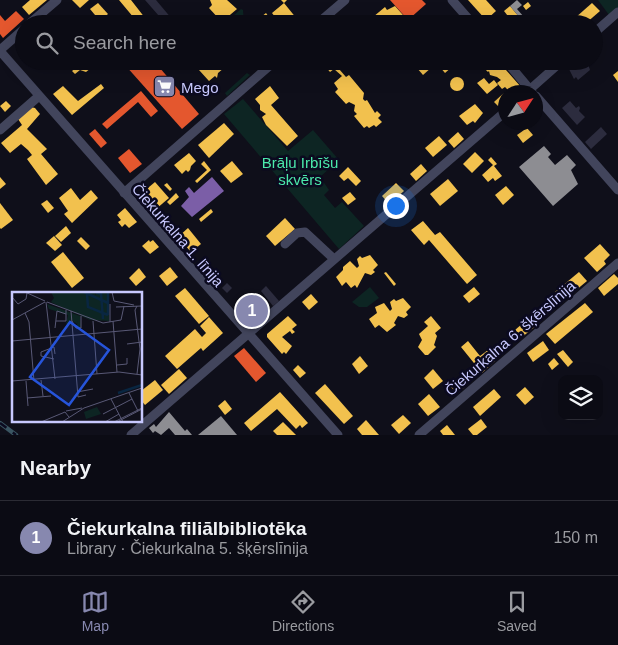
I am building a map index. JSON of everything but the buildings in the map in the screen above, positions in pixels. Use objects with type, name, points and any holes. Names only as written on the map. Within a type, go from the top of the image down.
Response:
[{"type":"street","points":[[40,15],[57,0]]},
{"type":"street","points":[[328,15],[345,0]]},
{"type":"street","points":[[452,0],[465,15]]},
{"type":"street","points":[[603,25],[618,12]]},
{"type":"street","points":[[0,50],[15,37]]},
{"type":"street","name":"Čiekurkalna 1. līnija","points":[[0,50],[15,68]]},
{"type":"street","name":"Čiekurkalna 1. līnija","points":[[17,70],[247,334],[338,435]]},
{"type":"street","points":[[124,193],[265,70]]},
{"type":"street","points":[[513,70],[525,85]]},
{"type":"street","points":[[539,85],[553,70]]},
{"type":"street","points":[[0,130],[39,96]]},
{"type":"street","points":[[543,106],[618,190]]},
{"type":"street","points":[[131,435],[498,118]]},
{"type":"street","points":[[285,244],[297,233],[305,232],[334,259]]},
{"type":"street","name":"Čiekurkalna 6. šķērslīnija","points":[[419,435],[618,263]]},
{"type":"green space","points":[[598,0],[618,0],[618,8],[609,15]]},
{"type":"green space","points":[[241,9],[243,10],[243,15],[234,15]]},
{"type":"green space","points":[[247,73],[250,75],[227,96],[225,93]]},
{"type":"green space","name":"Brāļu Irbīšu skvērs","points":[[243,99],[288,151],[313,130],[339,160],[320,177],[329,190],[324,195],[335,208],[342,202],[364,226],[339,249],[224,114]]},
{"type":"green space","points":[[370,287],[379,298],[367,307],[359,307],[352,302]]},
{"type":"green space","points":[[241,311],[251,322],[262,312],[265,315],[250,326],[239,316]]},
{"type":"railway","points":[[0,423],[16,435]]},
{"type":"place","name":"Mego","points":[[165,87]]},
{"type":"place","name":"Čiekurkalna filiālbibliotēka","points":[[252,311]]}]
